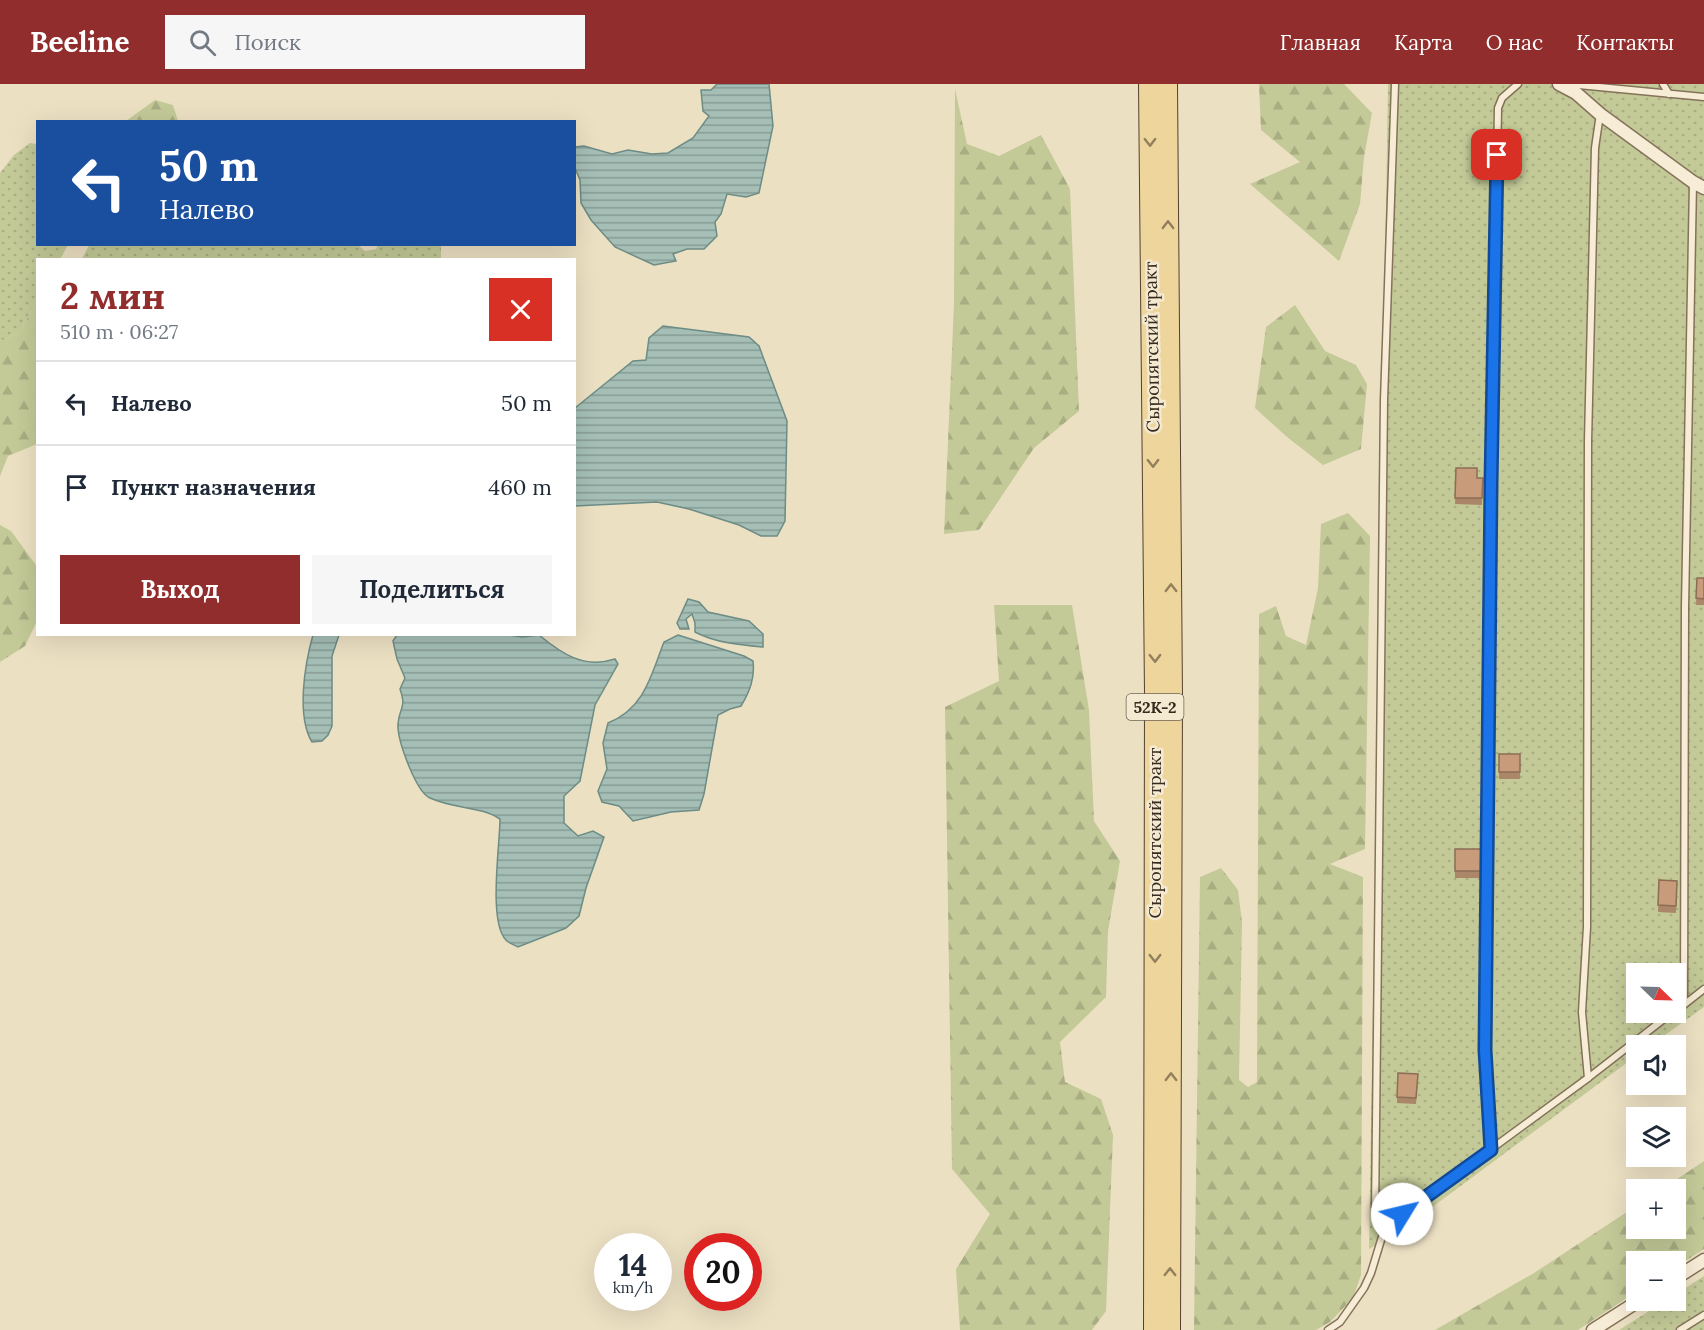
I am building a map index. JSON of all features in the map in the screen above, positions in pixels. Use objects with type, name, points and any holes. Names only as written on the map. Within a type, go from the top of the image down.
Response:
[{"type":"main road","name":"Сыропятский тракт","points":[[1149,84],[1155,694],[1154,1330]]},
{"type":"main road","name":"Сыропятский тракт","points":[[1167,84],[1172,696],[1170,1330]]},
{"type":"street","points":[[1559,84],[1576,93],[1600,114],[1699,185]]},
{"type":"street","points":[[1686,1272],[1704,1260]]},
{"type":"street","points":[[1593,1330],[1626,1309]]},
{"type":"lane","points":[[1385,1227],[1375,1215],[1376,1086],[1384,400],[1395,84]]},
{"type":"lane","points":[[1491,1150],[1485,1038],[1497,144],[1498,108],[1502,98],[1518,84]]},
{"type":"lane","points":[[1568,84],[1704,97]]},
{"type":"lane","points":[[1663,84],[1669,94]]},
{"type":"lane","points":[[1588,1078],[1582,1012],[1587,927],[1588,441],[1595,148],[1600,114]]},
{"type":"lane","points":[[1684,963],[1685,607],[1699,185]]},
{"type":"lane","points":[[1686,1002],[1704,989]]},
{"type":"lane","points":[[1328,1330],[1340,1322],[1364,1288],[1385,1227],[1660,1023]]},
{"type":"lane","points":[[1680,1330],[1704,1315]]},
{"type":"green space","points":[[1259,84],[1344,84],[1372,113],[1364,157],[1360,204],[1339,261],[1250,184],[1300,162],[1261,130]]},
{"type":"green space","points":[[1388,84],[1704,84],[1704,1007],[1686,1020],[1686,963],[1626,963],[1626,1023],[1682,1023],[1665,1035],[1626,1035],[1626,1063],[1400,1231],[1369,1249]]},
{"type":"green space","points":[[955,89],[967,144],[999,156],[1041,135],[1070,189],[1079,411],[1034,448],[979,530],[944,534],[954,303]]},
{"type":"green space","points":[[155,100],[173,105],[178,120],[127,120]]},
{"type":"green space","points":[[30,143],[36,144],[36,246],[67,246],[61,258],[36,258],[36,303],[19,333],[0,341],[0,173],[14,155]]},
{"type":"green space","points":[[88,246],[359,246],[365,251],[376,249],[378,246],[441,246],[441,258],[82,258]]},
{"type":"green space","points":[[36,303],[36,444],[8,456],[0,476],[0,341],[19,333]]},
{"type":"green space","points":[[1295,305],[1325,351],[1356,365],[1367,384],[1361,449],[1323,465],[1255,408],[1266,327]]},
{"type":"green space","points":[[1348,513],[1370,536],[1365,849],[1330,864],[1363,877],[1361,1275],[1353,1298],[1330,1322],[1316,1330],[1194,1330],[1200,877],[1221,868],[1238,890],[1242,922],[1239,1080],[1248,1087],[1257,1082],[1259,614],[1276,606],[1286,636],[1306,645],[1318,588],[1321,524]]},
{"type":"green space","points":[[0,525],[11,531],[36,565],[36,623],[25,646],[0,662]]},
{"type":"green space","points":[[994,605],[1072,605],[1089,710],[1094,821],[1120,861],[1108,931],[1106,997],[1060,1042],[1065,1082],[1101,1099],[1113,1135],[1106,1311],[1092,1330],[960,1330],[956,1269],[990,1214],[952,1169],[945,707],[999,681]]},
{"type":"green space","points":[[1704,1161],[1704,1249],[1686,1261],[1686,1251],[1626,1251],[1626,1299],[1578,1330],[1435,1330],[1534,1273],[1626,1213],[1626,1239],[1686,1239],[1686,1179],[1677,1179]]},
{"type":"green space","points":[[1704,1276],[1704,1330],[1619,1330],[1649,1311],[1686,1311],[1686,1288]]},
{"type":"water","points":[[717,84],[769,84],[773,126],[759,193],[746,197],[727,194],[721,214],[715,222],[717,236],[704,249],[687,249],[673,254],[676,261],[654,265],[615,247],[591,220],[581,203],[580,180],[576,170],[576,147],[584,146],[612,154],[628,150],[652,154],[668,153],[693,138],[709,116],[703,111],[701,90],[711,90]]},
{"type":"water","points":[[663,326],[749,337],[759,346],[787,421],[785,521],[777,536],[761,536],[739,525],[689,509],[657,502],[576,506],[576,407],[633,361],[646,360],[649,338]]},
{"type":"water","points":[[688,599],[699,602],[708,612],[749,621],[763,634],[763,647],[720,641],[703,636],[695,632],[692,614],[686,619],[689,629],[680,629],[677,623]]},
{"type":"water","points":[[678,635],[753,661],[752,679],[741,706],[718,715],[699,810],[671,812],[633,821],[619,806],[602,802],[598,791],[607,769],[603,743],[608,723],[631,709],[639,699],[664,642]]},
{"type":"water","points":[[313,636],[339,636],[332,656],[332,726],[322,741],[312,742],[304,718],[307,660]]},
{"type":"water","points":[[396,636],[540,636],[565,654],[583,661],[604,662],[615,659],[618,664],[595,705],[580,781],[564,796],[564,823],[578,836],[593,831],[604,837],[579,916],[566,928],[518,947],[506,940],[497,917],[496,900],[500,819],[484,812],[439,802],[425,794],[419,786],[408,765],[399,732],[398,724],[403,704],[400,689],[405,678],[393,641]]},
{"type":"building","points":[[1456,468],[1477,468],[1477,478],[1483,478],[1482,498],[1455,498]]},
{"type":"building","points":[[1697,578],[1704,578],[1704,599],[1696,598]]},
{"type":"building","points":[[1499,754],[1520,754],[1520,772],[1499,772]]},
{"type":"building","points":[[1455,849],[1482,849],[1481,871],[1455,871]]},
{"type":"building","points":[[1659,880],[1677,881],[1676,906],[1658,905]]},
{"type":"building","points":[[1398,1073],[1418,1074],[1416,1098],[1397,1097]]},
{"type":"route","points":[[1402,1214],[1491,1150],[1485,1050],[1492,367],[1497,155]]}]
